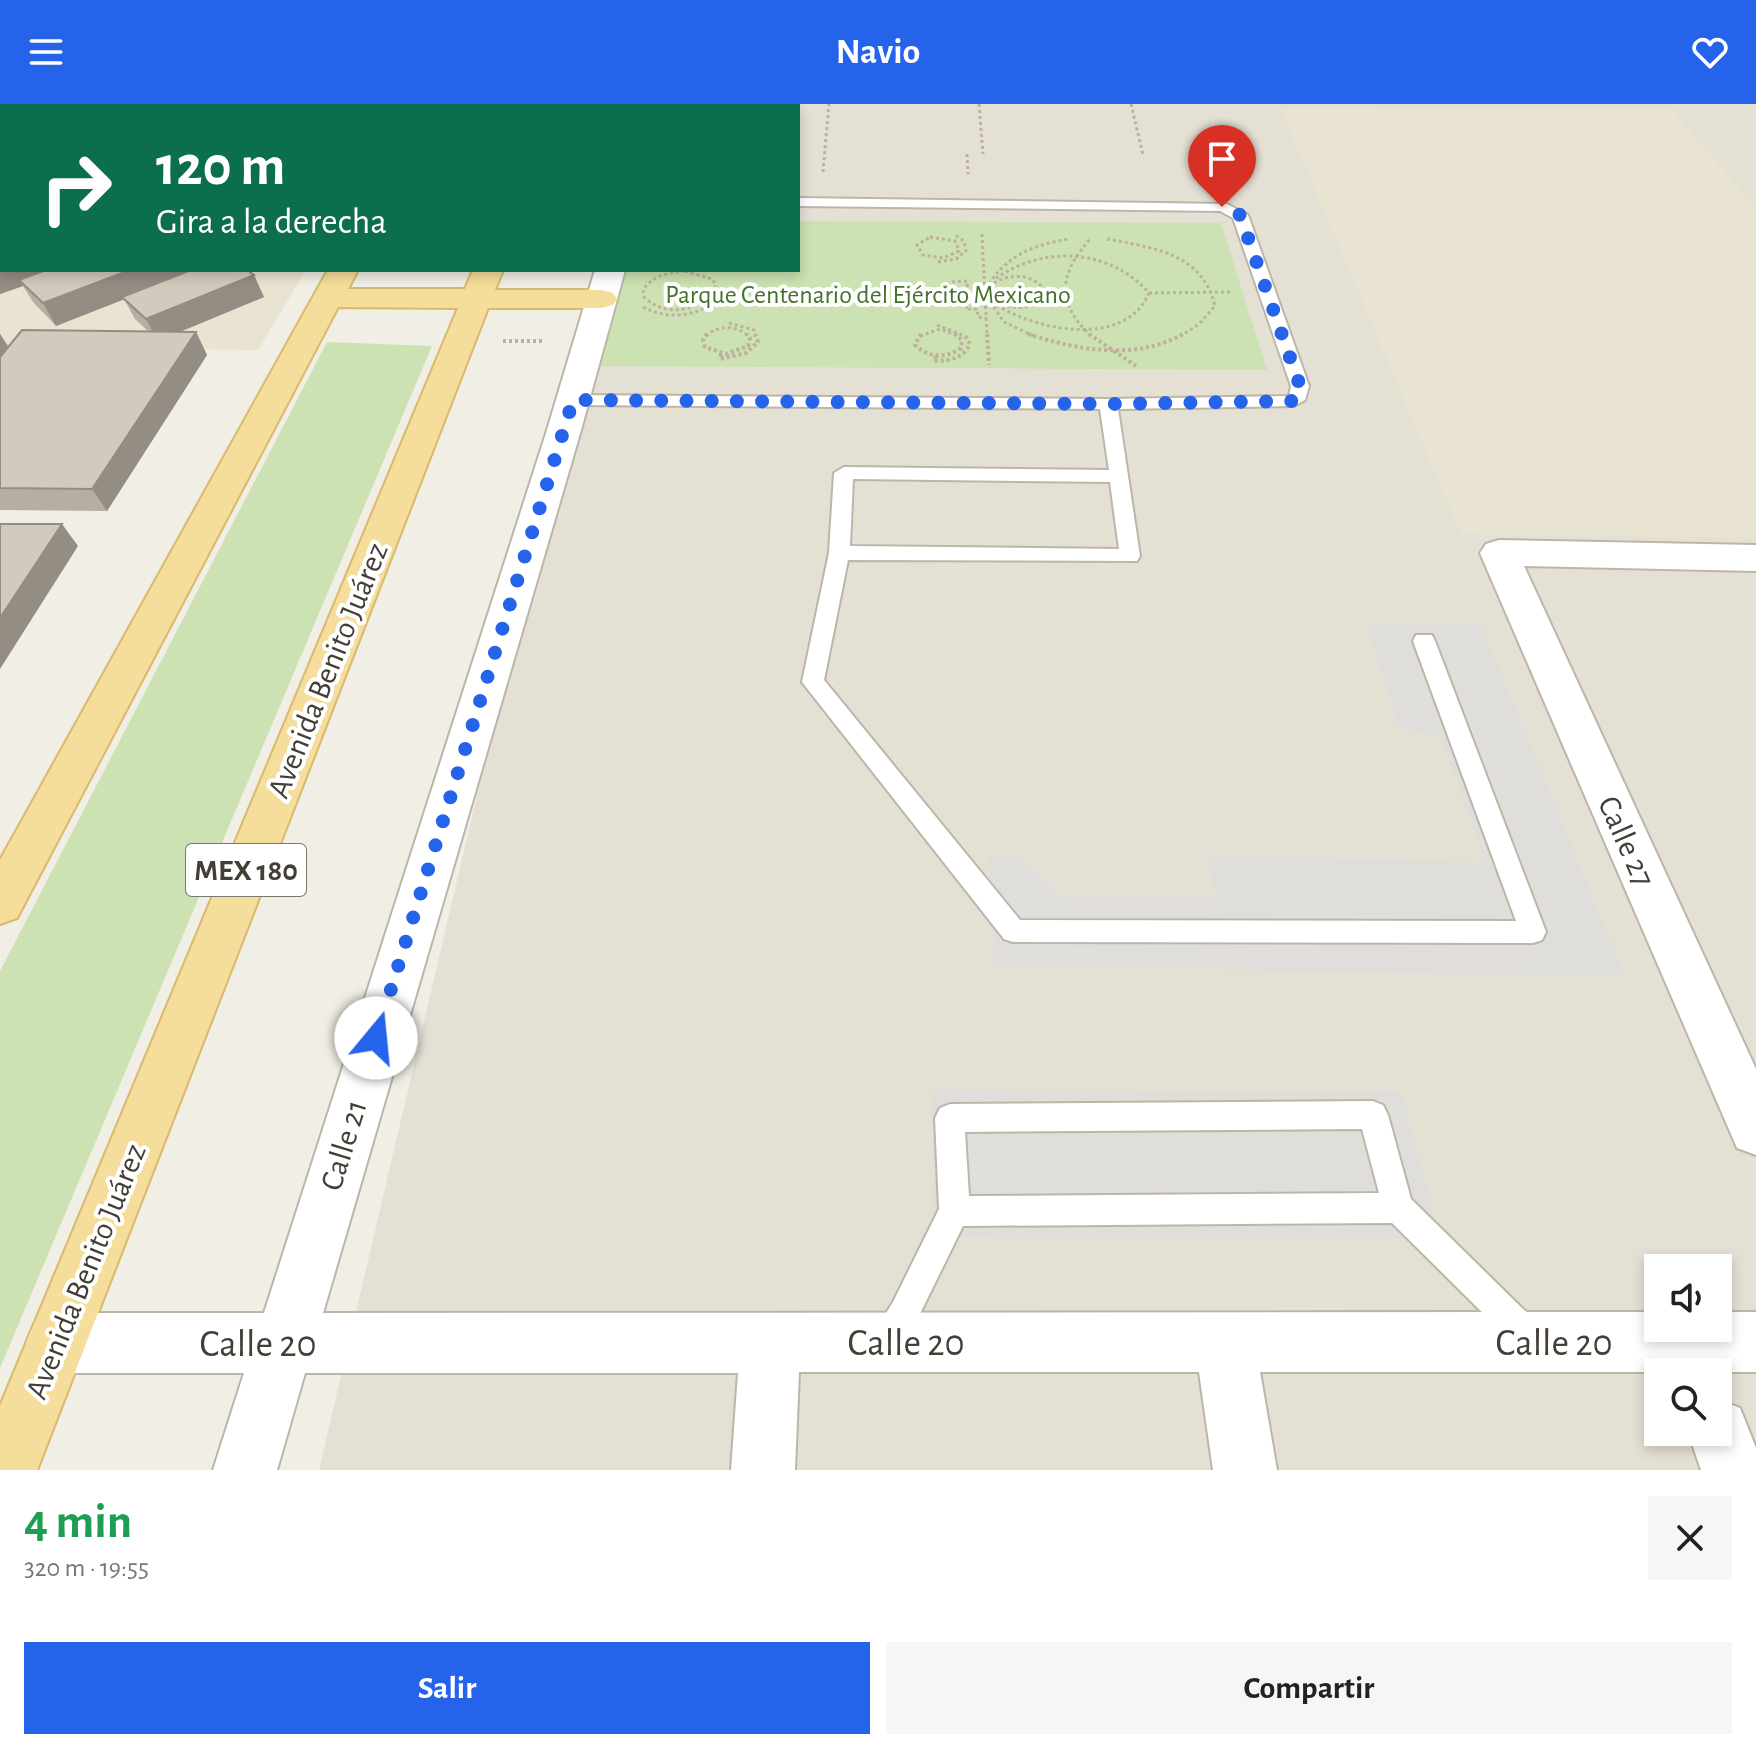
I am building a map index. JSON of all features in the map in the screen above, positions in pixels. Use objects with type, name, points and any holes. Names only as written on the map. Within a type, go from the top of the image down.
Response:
[{"type":"main road","points":[[0,904],[336,284],[606,285]]},
{"type":"main road","name":"Avenida Benito Juárez","points":[[5,1470],[482,285]]},
{"type":"street","name":"Calle 21","points":[[245,1470],[606,285]]},
{"type":"street","name":"Calle 27","points":[[1756,558],[1499,553],[1756,1129]]},
{"type":"street","points":[[763,1470],[770,1342]]},
{"type":"street","points":[[1225,1342],[1245,1470]]},
{"type":"street","name":"Calle 20","points":[[56,1343],[1544,1342],[1691,1357],[1756,1342]]},
{"type":"street","points":[[1724,1446],[1733,1470]]},
{"type":"lane","points":[[573,400],[1108,404],[1294,401],[1299,396],[1300,386],[1261,273],[1240,215],[1233,210],[1222,207],[800,202]]},
{"type":"lane","points":[[839,553],[1130,556],[1108,404]]},
{"type":"lane","points":[[1119,476],[844,473],[839,553],[813,682],[1013,931],[1533,932],[1424,641]]},
{"type":"lane","points":[[883,1343],[904,1313],[954,1211],[950,1118],[1373,1115],[1398,1208],[1513,1321],[1544,1342]]},
{"type":"lane","points":[[954,1211],[1398,1208]]},
{"type":"path","points":[[822,177],[829,104]]},
{"type":"path","points":[[979,104],[983,154]]},
{"type":"path","points":[[1131,104],[1143,155]]},
{"type":"path","points":[[981,224],[989,365]]},
{"type":"path","points":[[934,232],[959,237],[966,246],[966,251],[956,259],[938,262]]},
{"type":"path","points":[[1103,232],[1089,239],[1068,262],[1062,290],[1076,323],[1107,351],[1136,366]]},
{"type":"path","points":[[944,237],[959,244],[955,255],[929,257],[919,252],[917,245],[924,239],[944,237]]},
{"type":"path","points":[[990,286],[1000,265],[1024,249],[1054,241],[1089,239],[1138,245],[1173,257],[1206,279],[1215,306],[1204,321],[1189,333],[1153,347],[1107,351],[1071,347],[1014,328],[1001,319],[991,301]]},
{"type":"path","points":[[990,286],[1005,269],[1023,262],[1072,257],[1106,263],[1127,271],[1141,279],[1149,293]]},
{"type":"path","points":[[681,272],[654,278],[643,290],[644,297],[657,307],[680,310],[693,308],[711,298],[716,285],[712,279],[688,272]]},
{"type":"path","points":[[990,286],[1008,277],[1026,277],[1041,284],[1047,293],[1041,303],[1034,306],[1015,308],[991,301]]},
{"type":"path","points":[[968,307],[967,281],[945,284],[938,291],[945,303],[977,309],[978,317],[986,318]]},
{"type":"path","points":[[1149,293],[1239,292]]},
{"type":"path","points":[[991,301],[1023,320],[1082,328],[1129,319],[1142,309],[1149,293]]},
{"type":"path","points":[[639,304],[647,310],[674,316],[702,311],[722,298]]},
{"type":"path","points":[[721,354],[720,359],[740,356],[758,342],[754,330],[729,323]]},
{"type":"path","points":[[936,356],[934,361],[955,359],[968,350],[970,344],[963,333],[937,325]]},
{"type":"path","points":[[731,327],[748,334],[750,342],[743,350],[721,354],[709,350],[703,343],[710,331],[731,327]]},
{"type":"path","points":[[940,329],[954,333],[962,340],[956,352],[936,356],[922,353],[915,345],[921,334],[940,329]]},
{"type":"path","points":[[494,341],[553,341]]},
{"type":"shaded area","points":[[800,104],[1756,104],[1756,1470],[319,1470],[600,272],[800,272]]},
{"type":"shaded area","points":[[1280,107],[1671,109],[1756,209],[1756,538],[1461,534]]},
{"type":"shaded area","points":[[0,272],[305,272],[258,350],[0,348]]},
{"type":"shaded area","points":[[1364,622],[1481,624],[1625,976],[994,967],[989,854],[1017,854],[1064,898],[1215,897],[1207,856],[1485,862],[1441,737],[1399,728]]},
{"type":"shaded area","points":[[931,1090],[1401,1092],[1441,1238],[934,1237]]},
{"type":"green space","name":"Parque Centenario del Ejército Mexicano","points":[[800,221],[1221,223],[1267,370],[598,366],[623,272],[800,272]]},
{"type":"green space","points":[[327,342],[432,346],[0,1368],[0,971]]},
{"type":"building","points":[[41,272],[125,272],[43,303],[19,280]]},
{"type":"building","points":[[186,272],[250,272],[254,275],[146,319],[122,297]]},
{"type":"building","points":[[22,330],[196,332],[92,489],[0,488],[0,357]]},
{"type":"building","points":[[0,524],[62,524],[0,618]]},
{"type":"route","points":[[376,1038],[573,400],[1108,404],[1294,401],[1299,396],[1300,386],[1240,215],[1222,207]]}]
